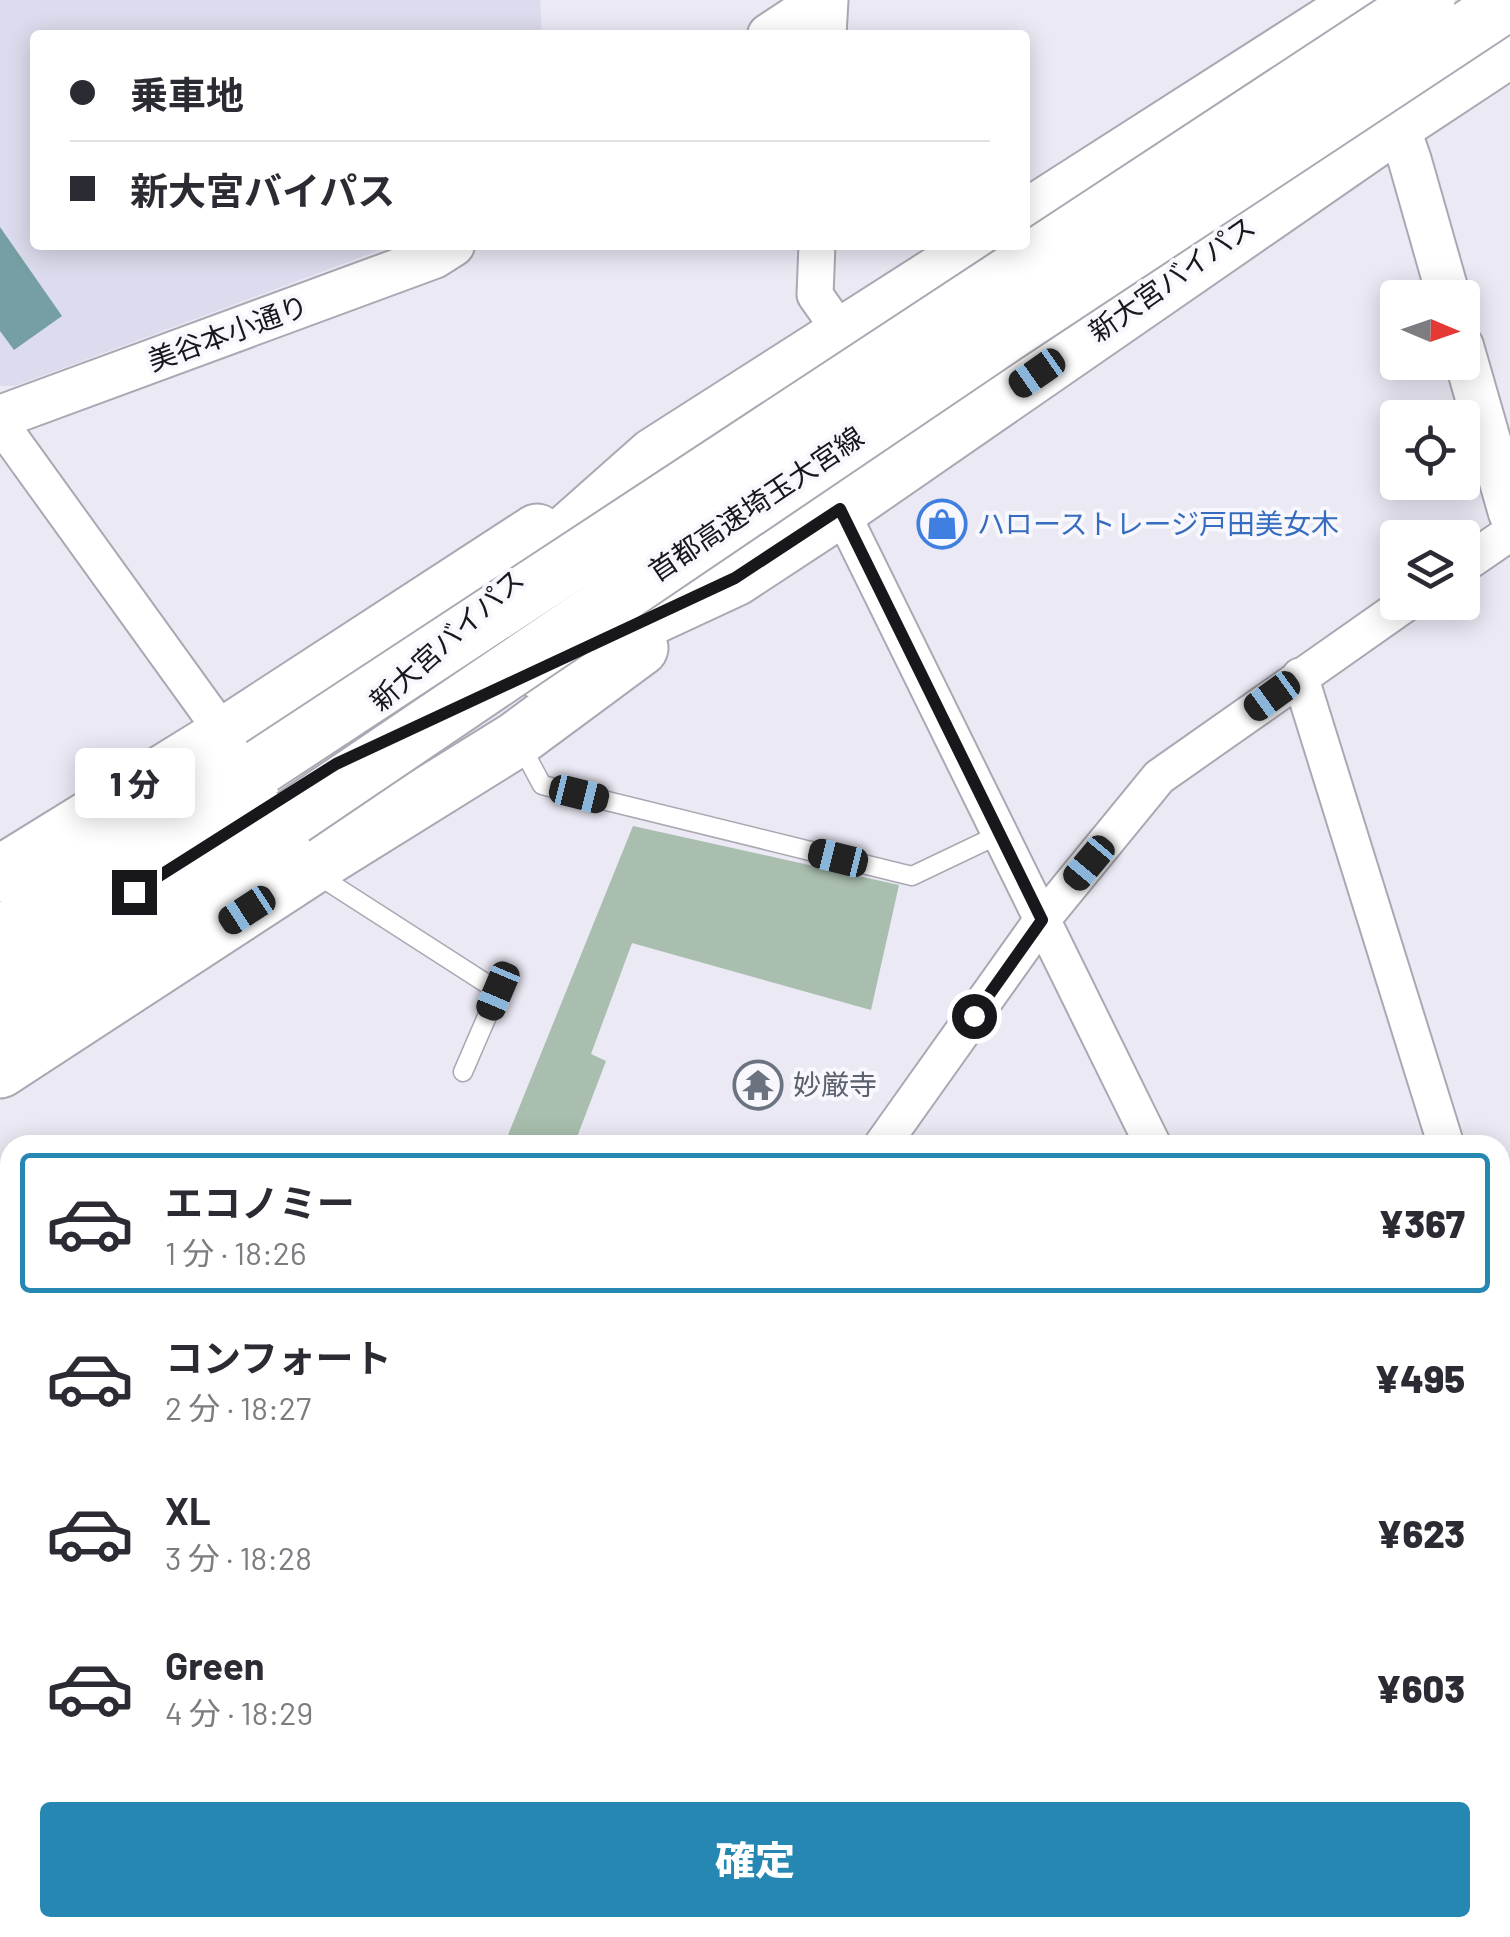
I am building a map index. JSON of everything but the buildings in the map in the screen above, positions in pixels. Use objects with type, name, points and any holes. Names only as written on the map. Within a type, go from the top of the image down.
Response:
[{"type":"highway","name":"首都高速埼玉大宮線","points":[[0,936],[990,291],[1427,0]]},
{"type":"highway","name":"首都高速埼玉大宮線","points":[[0,1004],[294,817],[990,291],[1510,1]]},
{"type":"highway","points":[[1030,216],[1359,2]]},
{"type":"highway","name":"新大宮バイパス","points":[[0,978],[336,764],[735,578],[1510,49]]},
{"type":"highway","name":"新大宮バイパス","points":[[0,957],[328,747],[654,456],[844,335],[990,291]]},
{"type":"highway","points":[[0,902],[252,746],[723,432],[990,291]]},
{"type":"highway","points":[[0,1034],[306,841],[780,527],[990,291]]},
{"type":"highway","points":[[0,874],[225,736],[654,456]]},
{"type":"highway","points":[[0,1070],[308,869],[517,739],[735,578]]},
{"type":"street","points":[[777,30],[822,0]]},
{"type":"street","points":[[828,30],[830,0]]},
{"type":"street","points":[[1359,2],[1444,280]]},
{"type":"street","name":"美谷本小通り","points":[[0,420],[445,250]]},
{"type":"street","points":[[818,250],[815,296],[844,335]]},
{"type":"street","points":[[1472,380],[1510,513]]},
{"type":"street","points":[[0,420],[225,736]]},
{"type":"street","points":[[840,509],[1148,1135]]},
{"type":"street","points":[[1480,554],[1510,533]]},
{"type":"street","points":[[889,1135],[1042,920],[1159,777],[1382,620]]},
{"type":"street","points":[[1300,676],[1443,1135]]},
{"type":"lane","points":[[517,739],[542,785],[912,876],[1000,834]]},
{"type":"lane","points":[[308,869],[498,991],[463,1072]]},
{"type":"shaded area","points":[[0,0],[540,0],[542,30],[30,30],[30,250],[381,250],[15,386],[0,386]]},
{"type":"shaded area","points":[[0,227],[62,316],[14,350],[0,331]]},
{"type":"green space","points":[[633,826],[899,885],[871,1010],[632,943],[591,1054],[606,1061],[578,1135],[508,1135]]},
{"type":"place","name":"ハローストレージ戸田美女木","points":[[942,524]]},
{"type":"place","name":"妙厳寺","points":[[758,1085]]},
{"type":"route","points":[[134,892],[336,764],[735,578],[840,509],[1042,920],[974,1016]]}]
